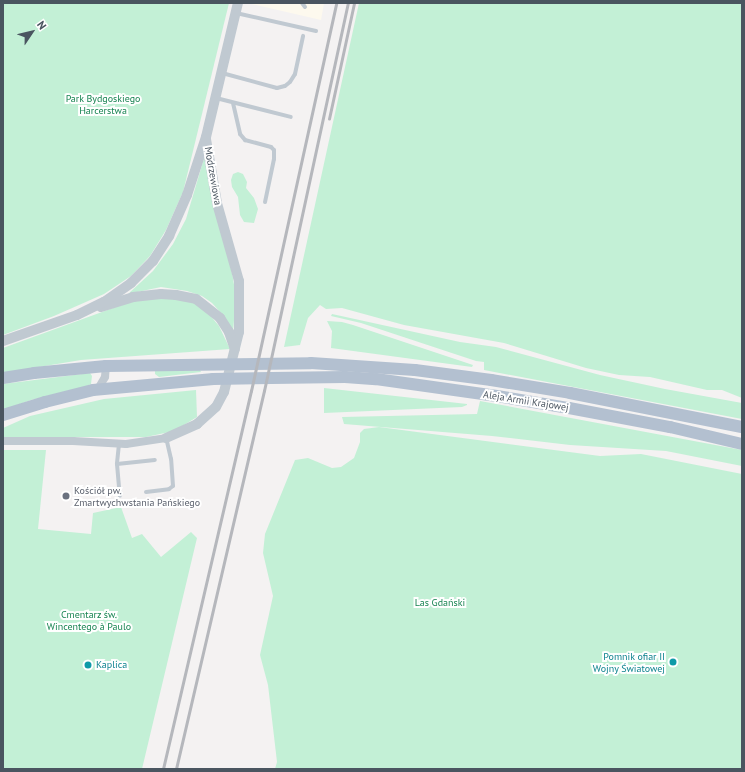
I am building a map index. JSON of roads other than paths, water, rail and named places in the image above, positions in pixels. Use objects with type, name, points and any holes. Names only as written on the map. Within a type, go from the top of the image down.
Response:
[{"type":"main road","name":"Aleja Armii Krajowej","points":[[3,378],[34,373],[106,366],[217,363],[311,363],[414,370],[491,380],[570,393],[742,427]]},
{"type":"main road","name":"Aleja Armii Krajowej","points":[[3,415],[45,402],[98,389],[213,379],[345,377],[376,379],[497,396],[670,428],[742,444]]},
{"type":"street","name":"Modrzewiowa","points":[[166,438],[181,433],[204,419],[216,407],[224,392],[235,349],[240,317],[239,281],[217,203],[206,137],[237,8]]},
{"type":"street","points":[[77,315],[104,302],[131,283],[153,261],[178,218],[206,137]]},
{"type":"street","points":[[3,341],[133,297],[161,294],[185,296],[196,299],[205,305],[220,318],[229,332],[235,349]]},
{"type":"street","points":[[98,389],[105,377],[106,366]]},
{"type":"street","points":[[3,441],[73,441],[119,444],[151,442],[166,438]]},
{"type":"lane","points":[[237,8],[316,31]]},
{"type":"lane","points":[[222,73],[277,88],[285,86],[290,82],[295,74],[303,36]]},
{"type":"lane","points":[[215,98],[291,117]]},
{"type":"lane","points":[[233,103],[240,134],[245,140],[271,147],[274,150],[274,159],[265,202]]},
{"type":"lane","points":[[146,492],[169,489],[173,486],[171,459],[166,438]]},
{"type":"lane","points":[[119,444],[117,464],[120,496]]},
{"type":"lane","points":[[117,464],[155,460]]},
{"type":"railway","points":[[163,769],[251,391],[336,3]]},
{"type":"railway","points":[[176,769],[264,391],[348,3]]},
{"type":"railway","points":[[329,119],[354,3]]},
{"type":"place","name":"Kościół pw. Zmartwychwstania Pańskiego","points":[[66,496]]},
{"type":"place","name":"Pomnik ofiar II Wojny Światowej","points":[[673,662]]},
{"type":"place","name":"Kaplica","points":[[88,665]]},
{"type":"park label","name":"Park Bydgoskiego Harcerstwa","points":[[103,104]]},
{"type":"park label","name":"Las Gdański","points":[[440,603]]},
{"type":"park label","name":"Cmentarz św. Wincentego à Paulo","points":[[89,620]]}]
